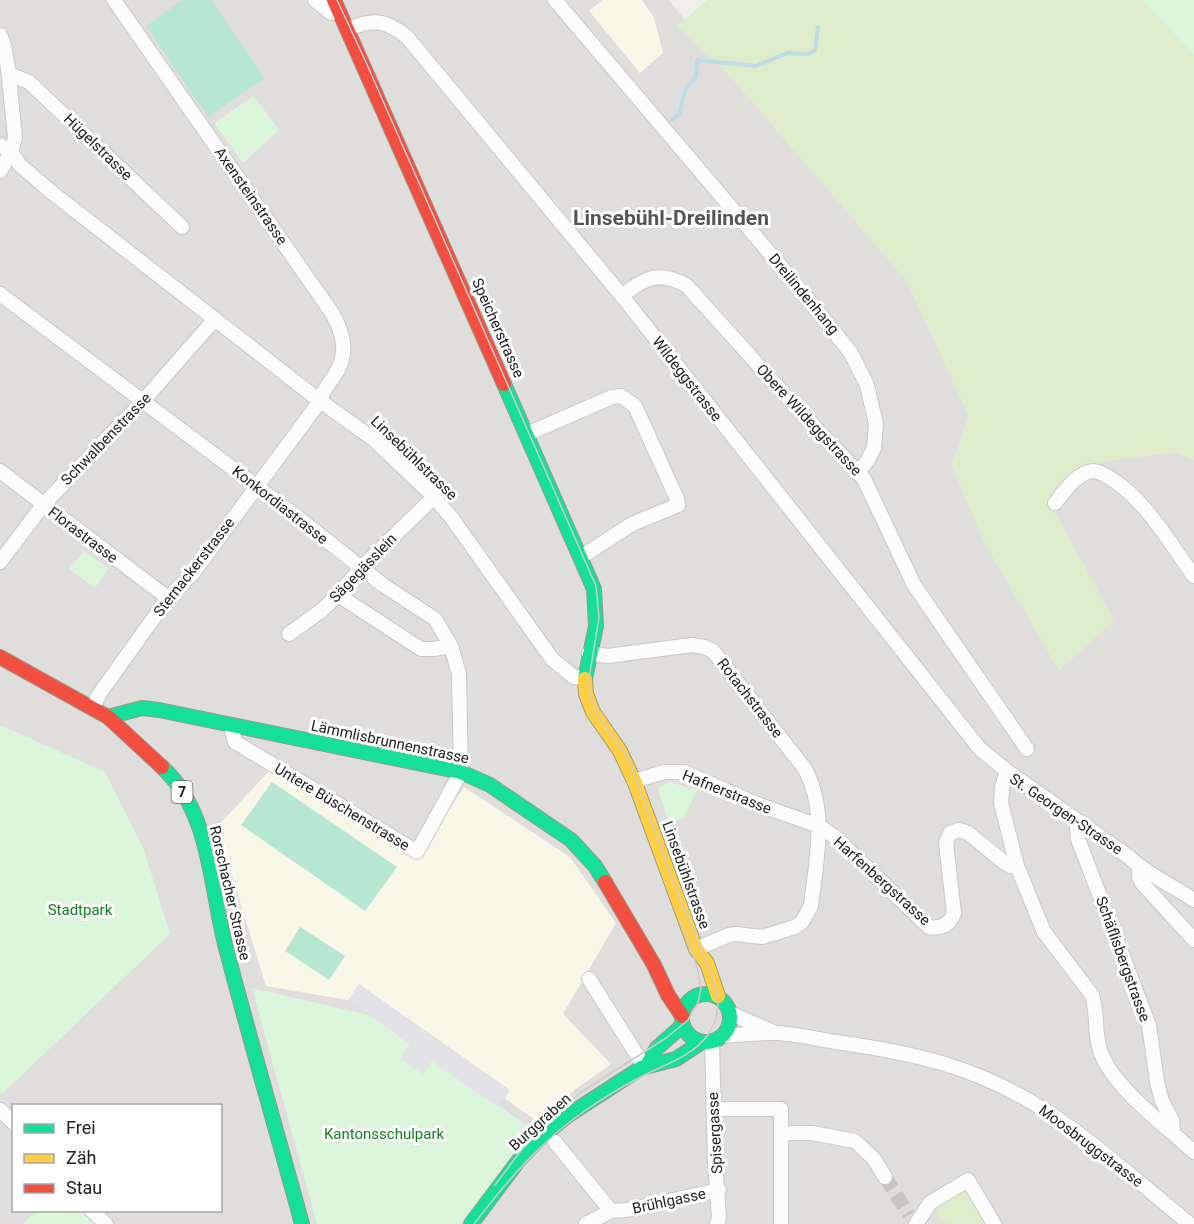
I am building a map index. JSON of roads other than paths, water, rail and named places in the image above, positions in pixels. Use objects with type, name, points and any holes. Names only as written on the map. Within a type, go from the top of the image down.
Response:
[{"type":"main road","name":"Speicherstrasse","points":[[336,6],[594,590],[597,610],[595,630],[585,678]]},
{"type":"main road","name":"Rorschacher Strasse","points":[[0,657],[108,717],[170,773],[189,803],[205,847],[233,976],[302,1224]]},
{"type":"main road","name":"Linsebühlstrasse","points":[[585,678],[586,694],[592,711],[623,757],[634,781],[696,949],[707,963],[718,996]]},
{"type":"main road","name":"Lämmlisbrunnenstrasse","points":[[108,717],[142,708],[159,710],[461,772],[489,785],[571,840],[580,849],[614,896],[654,965],[682,1021]]},
{"type":"main road","name":"Linsebühlstrasse","points":[[689,992],[696,949]]},
{"type":"main road","name":"Lämmlisbrunnenstrasse","points":[[654,965],[689,992]]},
{"type":"main road","points":[[682,1021],[690,1036],[712,1040],[730,1026],[730,1013],[724,1001],[718,996],[689,992]]},
{"type":"main road","name":"Burggraben","points":[[646,1065],[657,1048],[682,1021],[689,992]]},
{"type":"main road","name":"Burggraben","points":[[471,1224],[519,1160],[537,1142],[593,1097],[646,1065],[666,1062],[712,1040]]},
{"type":"street","name":"Axensteinstrasse","points":[[114,0],[339,326],[343,337],[343,360],[320,401]]},
{"type":"street","points":[[315,0],[331,13],[336,6]]},
{"type":"street","name":"Dreilindenhang","points":[[555,0],[801,290],[851,353],[867,385],[876,424],[874,448],[866,463],[858,471]]},
{"type":"street","name":"Wildeggstrasse","points":[[348,29],[368,22],[381,22],[388,23],[407,37],[622,296],[966,733],[980,749],[1007,771]]},
{"type":"street","points":[[0,35],[9,74],[15,137],[5,149],[0,171]]},
{"type":"street","name":"Hügelstrasse","points":[[9,74],[29,82],[182,227]]},
{"type":"street","name":"Linsebühlstrasse","points":[[5,149],[50,192],[320,401],[372,438],[434,497],[451,517],[552,659],[574,677],[585,678]]},
{"type":"street","name":"Obere Wildeggstrasse","points":[[622,296],[636,285],[657,276],[669,277],[687,286],[797,408],[858,471],[914,585],[1027,749]]},
{"type":"street","name":"Konkordiastrasse","points":[[0,294],[256,486],[383,585],[435,618],[451,646],[459,674],[461,772]]},
{"type":"street","name":"Schwalbenstrasse","points":[[0,562],[44,505],[143,401],[215,319]]},
{"type":"street","points":[[527,434],[612,396],[621,396],[635,406],[672,489],[678,504],[632,524],[581,557]]},
{"type":"street","name":"Sternackerstrasse","points":[[93,707],[112,675],[168,598],[193,573],[320,401]]},
{"type":"street","name":"Florastrasse","points":[[0,471],[168,598]]},
{"type":"street","points":[[1055,503],[1077,478],[1090,472],[1101,473],[1135,496],[1194,576]]},
{"type":"street","name":"Sägegässlein","points":[[289,634],[338,595],[361,568],[434,497]]},
{"type":"street","points":[[338,595],[421,649],[434,650],[447,645],[451,646]]},
{"type":"street","name":"Rotachstrasse","points":[[589,653],[607,657],[684,645],[704,647],[713,651],[805,769],[814,789],[819,810],[819,826]]},
{"type":"street","name":"Untere Büschenstrasse","points":[[231,726],[235,742],[417,852],[461,772]]},
{"type":"street","name":"St. Georgen-Strasse","points":[[1194,900],[1139,867],[1129,856],[1007,771],[1002,788],[1001,804],[1017,866],[1044,932],[1092,995],[1099,1049],[1110,1071],[1132,1096],[1194,1152]]},
{"type":"street","name":"Hafnerstrasse","points":[[634,781],[664,772],[684,772],[754,803],[819,826]]},
{"type":"street","name":"Schäflisbergstrasse","points":[[1081,822],[1077,830],[1078,839],[1149,1025],[1157,1082],[1162,1101],[1172,1120],[1173,1132]]},
{"type":"street","name":"Harfenbergstrasse","points":[[696,949],[729,935],[762,937],[795,927],[802,922],[811,906],[819,826],[835,837],[929,927],[935,928],[947,924],[954,913],[946,843],[950,834],[959,830],[968,833],[1005,863],[1017,866]]},
{"type":"street","points":[[1139,867],[1142,883],[1194,940]]},
{"type":"street","points":[[589,979],[646,1065]]},
{"type":"street","name":"Moosbruggstrasse","points":[[730,1013],[775,1033]]},
{"type":"street","name":"Moosbruggstrasse","points":[[712,1040],[775,1033],[910,1053],[979,1075],[1026,1098],[1055,1117],[1101,1151],[1190,1224]]},
{"type":"street","name":"Spisergasse","points":[[712,1040],[719,1218],[717,1224]]},
{"type":"street","points":[[713,1109],[781,1108],[781,1224]]},
{"type":"street","points":[[0,1110],[12,1121]]},
{"type":"street","points":[[781,1133],[812,1133],[855,1141],[874,1159],[885,1177]]},
{"type":"street","points":[[555,1142],[611,1211]]},
{"type":"street","points":[[913,1221],[930,1203],[968,1180],[994,1224]]},
{"type":"street","name":"Brühlgasse","points":[[586,1224],[611,1211],[627,1210],[718,1190]]},
{"type":"street","points":[[93,1212],[106,1224]]},
{"type":"waterway","points":[[672,120],[679,114],[686,88],[696,77],[697,60],[756,66],[787,53],[808,54],[815,50],[818,27]]},
{"type":"tunnel","points":[[885,1177],[909,1215]]},
{"type":"tram line","points":[[337,0],[596,586],[599,618],[589,678],[590,697],[601,722],[625,753],[632,768],[717,994],[716,1016],[711,1029],[701,1043],[693,1050],[612,1093],[570,1122],[526,1162],[474,1224]]},
{"type":"tram line","points":[[495,1185],[523,1148],[551,1117],[580,1093],[666,1038],[688,1020],[698,1003],[701,988],[697,967],[681,920]]},
{"type":"district","name":"Linsebühl-Dreilinden","points":[[671,218]]},
{"type":"park label","name":"Stadtpark","points":[[80,910]]},
{"type":"park label","name":"Kantonsschulpark","points":[[384,1134]]}]
